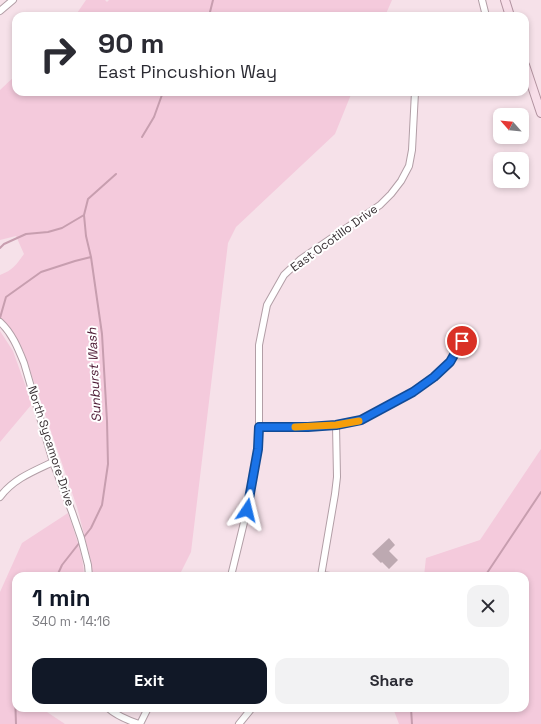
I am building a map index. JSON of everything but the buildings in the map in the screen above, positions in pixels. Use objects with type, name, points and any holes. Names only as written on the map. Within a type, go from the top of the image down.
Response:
[{"type":"main road","points":[[505,0],[509,12]]},
{"type":"main road","points":[[529,77],[541,113]]},
{"type":"street","points":[[0,11],[13,0]]},
{"type":"street","points":[[482,0],[485,12]]},
{"type":"street","name":"East Ocotillo Drive","points":[[232,572],[247,510],[258,449],[259,345],[267,305],[284,275],[301,259],[380,205],[401,181],[409,166],[412,150],[415,96]]},
{"type":"street","name":"North Sycamore Drive","points":[[0,322],[11,334],[24,363],[53,462],[81,538],[89,572]]},
{"type":"street","points":[[259,427],[308,427],[336,425],[361,420],[413,392],[434,377],[450,362],[462,341]]},
{"type":"street","points":[[322,572],[336,488],[336,425]]},
{"type":"street","points":[[0,497],[13,483],[53,462]]},
{"type":"street","points":[[113,712],[139,724],[146,712]]},
{"type":"street","points":[[239,724],[249,712]]},
{"type":"shaded area","points":[[86,0],[105,0],[107,2],[109,0],[392,0],[387,12],[78,12]]},
{"type":"shaded area","points":[[12,79],[12,96],[350,96],[335,134],[236,227],[228,243],[191,552],[181,572],[92,572],[77,507],[23,350],[14,335],[0,318],[0,275],[14,267],[24,254],[16,236],[0,240],[0,90]]},
{"type":"shaded area","points":[[0,331],[13,351],[32,404],[0,442]]},
{"type":"shaded area","points":[[541,449],[541,724],[399,724],[394,712],[529,712],[529,572],[424,572],[426,558],[480,540]]},
{"type":"shaded area","points":[[68,513],[81,552],[84,572],[12,572],[12,712],[47,712],[65,724],[0,724],[0,592],[22,543]]},
{"type":"waterway","points":[[210,12],[213,0]]},
{"type":"waterway","points":[[142,137],[154,117],[162,96]]},
{"type":"waterway","name":"Sunburst Wash","points":[[59,572],[62,565],[91,528],[102,505],[108,464],[102,334],[84,215],[88,199],[116,174]]},
{"type":"waterway","points":[[0,248],[4,244],[26,234],[48,232],[62,228],[84,215]]},
{"type":"waterway","points":[[0,318],[6,297],[41,272],[91,257]]},
{"type":"waterway","points":[[488,572],[541,492]]},
{"type":"waterway","name":"Sunburst Wash","points":[[16,712],[16,724]]},
{"type":"waterway","points":[[411,712],[412,724]]},
{"type":"slow traffic","points":[[295,427],[336,425],[359,421]]},
{"type":"route","points":[[247,510],[258,449],[259,427],[308,427],[336,425],[361,420],[413,392],[434,377],[450,362],[462,341]]}]
